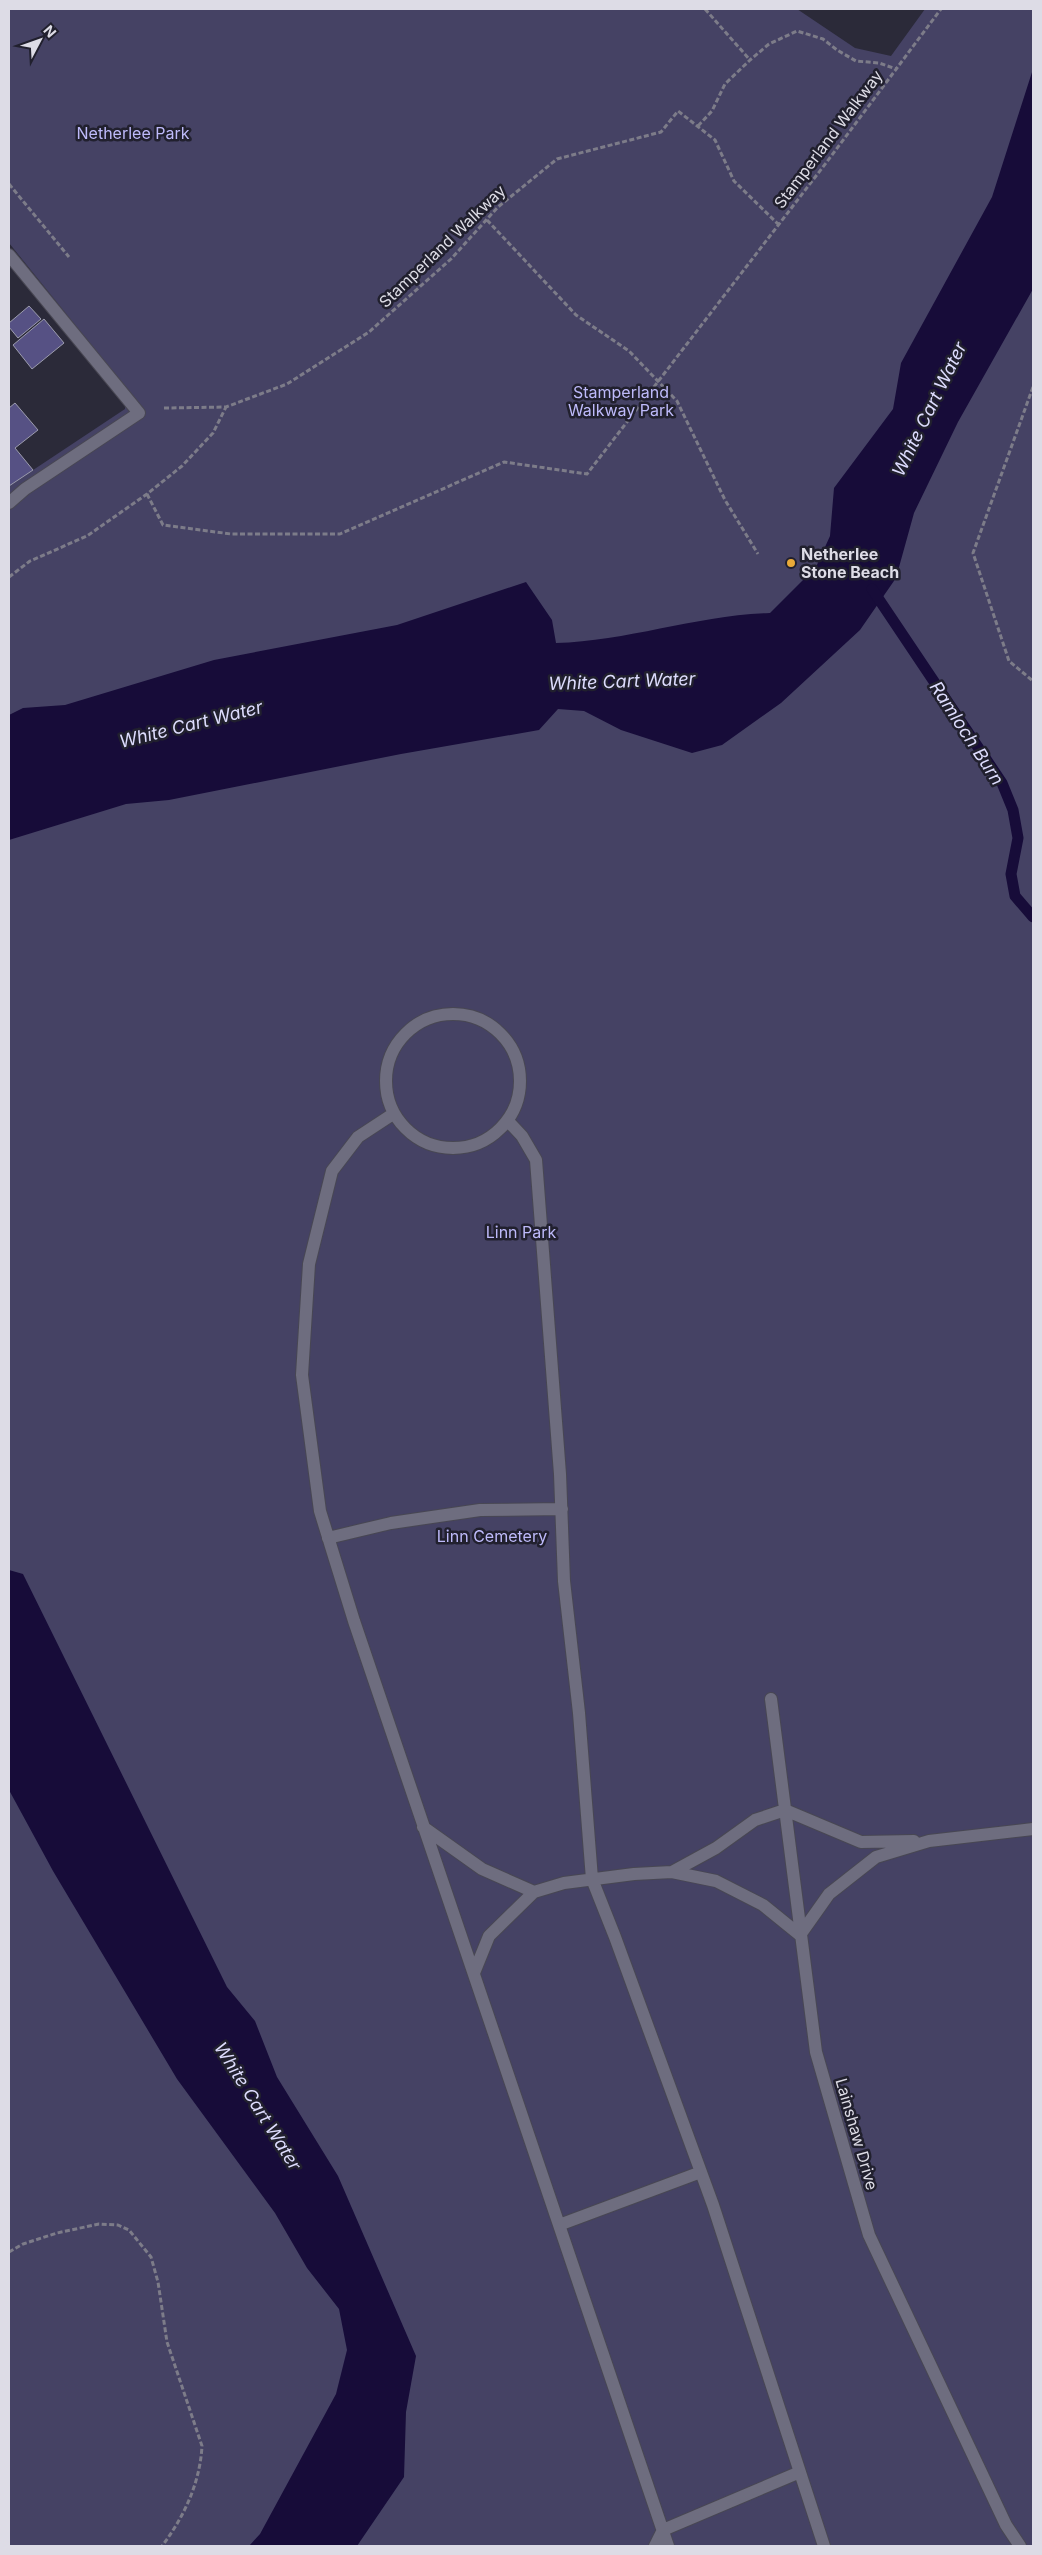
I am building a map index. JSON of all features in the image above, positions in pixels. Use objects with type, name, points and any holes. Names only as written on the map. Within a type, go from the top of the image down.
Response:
[{"type":"lane","points":[[9,255],[139,413],[25,489],[9,503]]},
{"type":"lane","points":[[446,1014],[468,1015],[488,1023],[499,1032],[516,1056],[521,1078],[518,1100],[508,1121],[492,1137],[472,1146],[449,1149],[426,1144],[407,1132],[393,1114],[386,1092],[386,1069],[393,1048],[406,1031],[425,1019],[446,1014]]},
{"type":"lane","points":[[393,1114],[358,1137],[332,1171],[308,1264],[302,1375],[320,1511],[354,1622],[668,2546]]},
{"type":"lane","points":[[508,1121],[522,1136],[536,1160],[562,1509],[564,1581],[579,1713],[592,1879],[615,1936],[700,2172],[824,2546]]},
{"type":"lane","points":[[328,1538],[391,1523],[480,1510],[562,1509]]},
{"type":"lane","name":"Lainshaw Drive","points":[[771,1699],[816,2052],[869,2235],[1006,2525],[1020,2546]]},
{"type":"lane","points":[[672,1872],[716,1848],[755,1820],[785,1810],[861,1842],[929,1841],[1033,1829]]},
{"type":"lane","points":[[423,1827],[482,1869],[534,1892]]},
{"type":"lane","points":[[474,1972],[489,1936],[534,1892],[564,1883],[672,1872],[716,1881],[763,1906],[800,1935],[829,1894],[876,1858],[929,1841]]},
{"type":"lane","points":[[559,2225],[700,2172]]},
{"type":"lane","points":[[655,2546],[663,2530],[800,2472]]},
{"type":"path","points":[[705,9],[750,60]]},
{"type":"path","name":"Stamperland Walkway","points":[[147,494],[163,525],[231,534],[340,534],[504,462],[587,474],[779,225],[941,9]]},
{"type":"path","name":"Stamperland Walkway","points":[[698,126],[712,111],[724,84],[769,44],[797,30],[824,38],[837,50],[856,61],[879,63],[896,69]]},
{"type":"path","name":"Stamperland Walkway","points":[[139,413],[152,408],[226,407],[286,384],[369,332],[451,259],[498,207],[557,159],[661,132],[678,111],[715,140],[734,181],[779,225]]},
{"type":"path","points":[[9,184],[69,257]]},
{"type":"path","points":[[487,220],[576,315],[629,351],[659,380],[677,401],[725,500],[758,554]]},
{"type":"path","points":[[1033,387],[973,552],[1009,661],[1033,681]]},
{"type":"path","points":[[9,577],[30,562],[87,536],[147,494],[182,466],[213,433],[226,407]]},
{"type":"path","points":[[9,2252],[23,2244],[99,2224],[118,2225],[129,2230],[151,2257],[158,2282],[167,2342],[202,2446],[201,2463],[190,2500],[162,2546]]},
{"type":"green space","name":"Linn Park","points":[[9,9],[797,9],[855,48],[891,56],[925,9],[1033,9],[1033,2546],[9,2546],[9,486],[125,409],[125,403],[134,398],[9,243]]},
{"type":"water","name":"White Cart Water","points":[[1033,69],[1033,289],[958,422],[914,513],[896,578],[860,630],[781,703],[722,745],[692,753],[621,730],[584,711],[558,709],[539,730],[401,754],[169,800],[126,804],[9,840],[9,715],[23,708],[65,705],[214,660],[397,625],[526,582],[552,620],[556,643],[610,638],[716,618],[770,613],[816,567],[830,536],[834,488],[893,409],[901,363],[992,197]]},
{"type":"water","name":"White Cart Water","points":[[9,1570],[23,1574],[227,1987],[255,2021],[277,2077],[338,2176],[416,2356],[406,2412],[404,2477],[357,2546],[249,2546],[260,2534],[336,2394],[347,2350],[339,2309],[307,2268],[275,2213],[177,2079],[53,1871],[9,1790]]},
{"type":"building","points":[[29,306],[41,319],[18,338],[9,327],[9,323]]},
{"type":"building","points":[[44,319],[64,343],[32,369],[13,345]]},
{"type":"building","points":[[15,403],[38,430],[15,448],[33,470],[9,486],[9,408]]},
{"type":"waterway","name":"Ramloch Burn","points":[[872,589],[1002,783],[1013,810],[1018,838],[1011,874],[1015,896],[1033,917]]},
{"type":"place","name":"Netherlee Stone Beach","points":[[791,563]]},
{"type":"park label","name":"Netherlee Park","points":[[133,133]]},
{"type":"park label","name":"Stamperland Walkway Park","points":[[621,401]]},
{"type":"park label","name":"Linn Cemetery","points":[[492,1536]]}]
